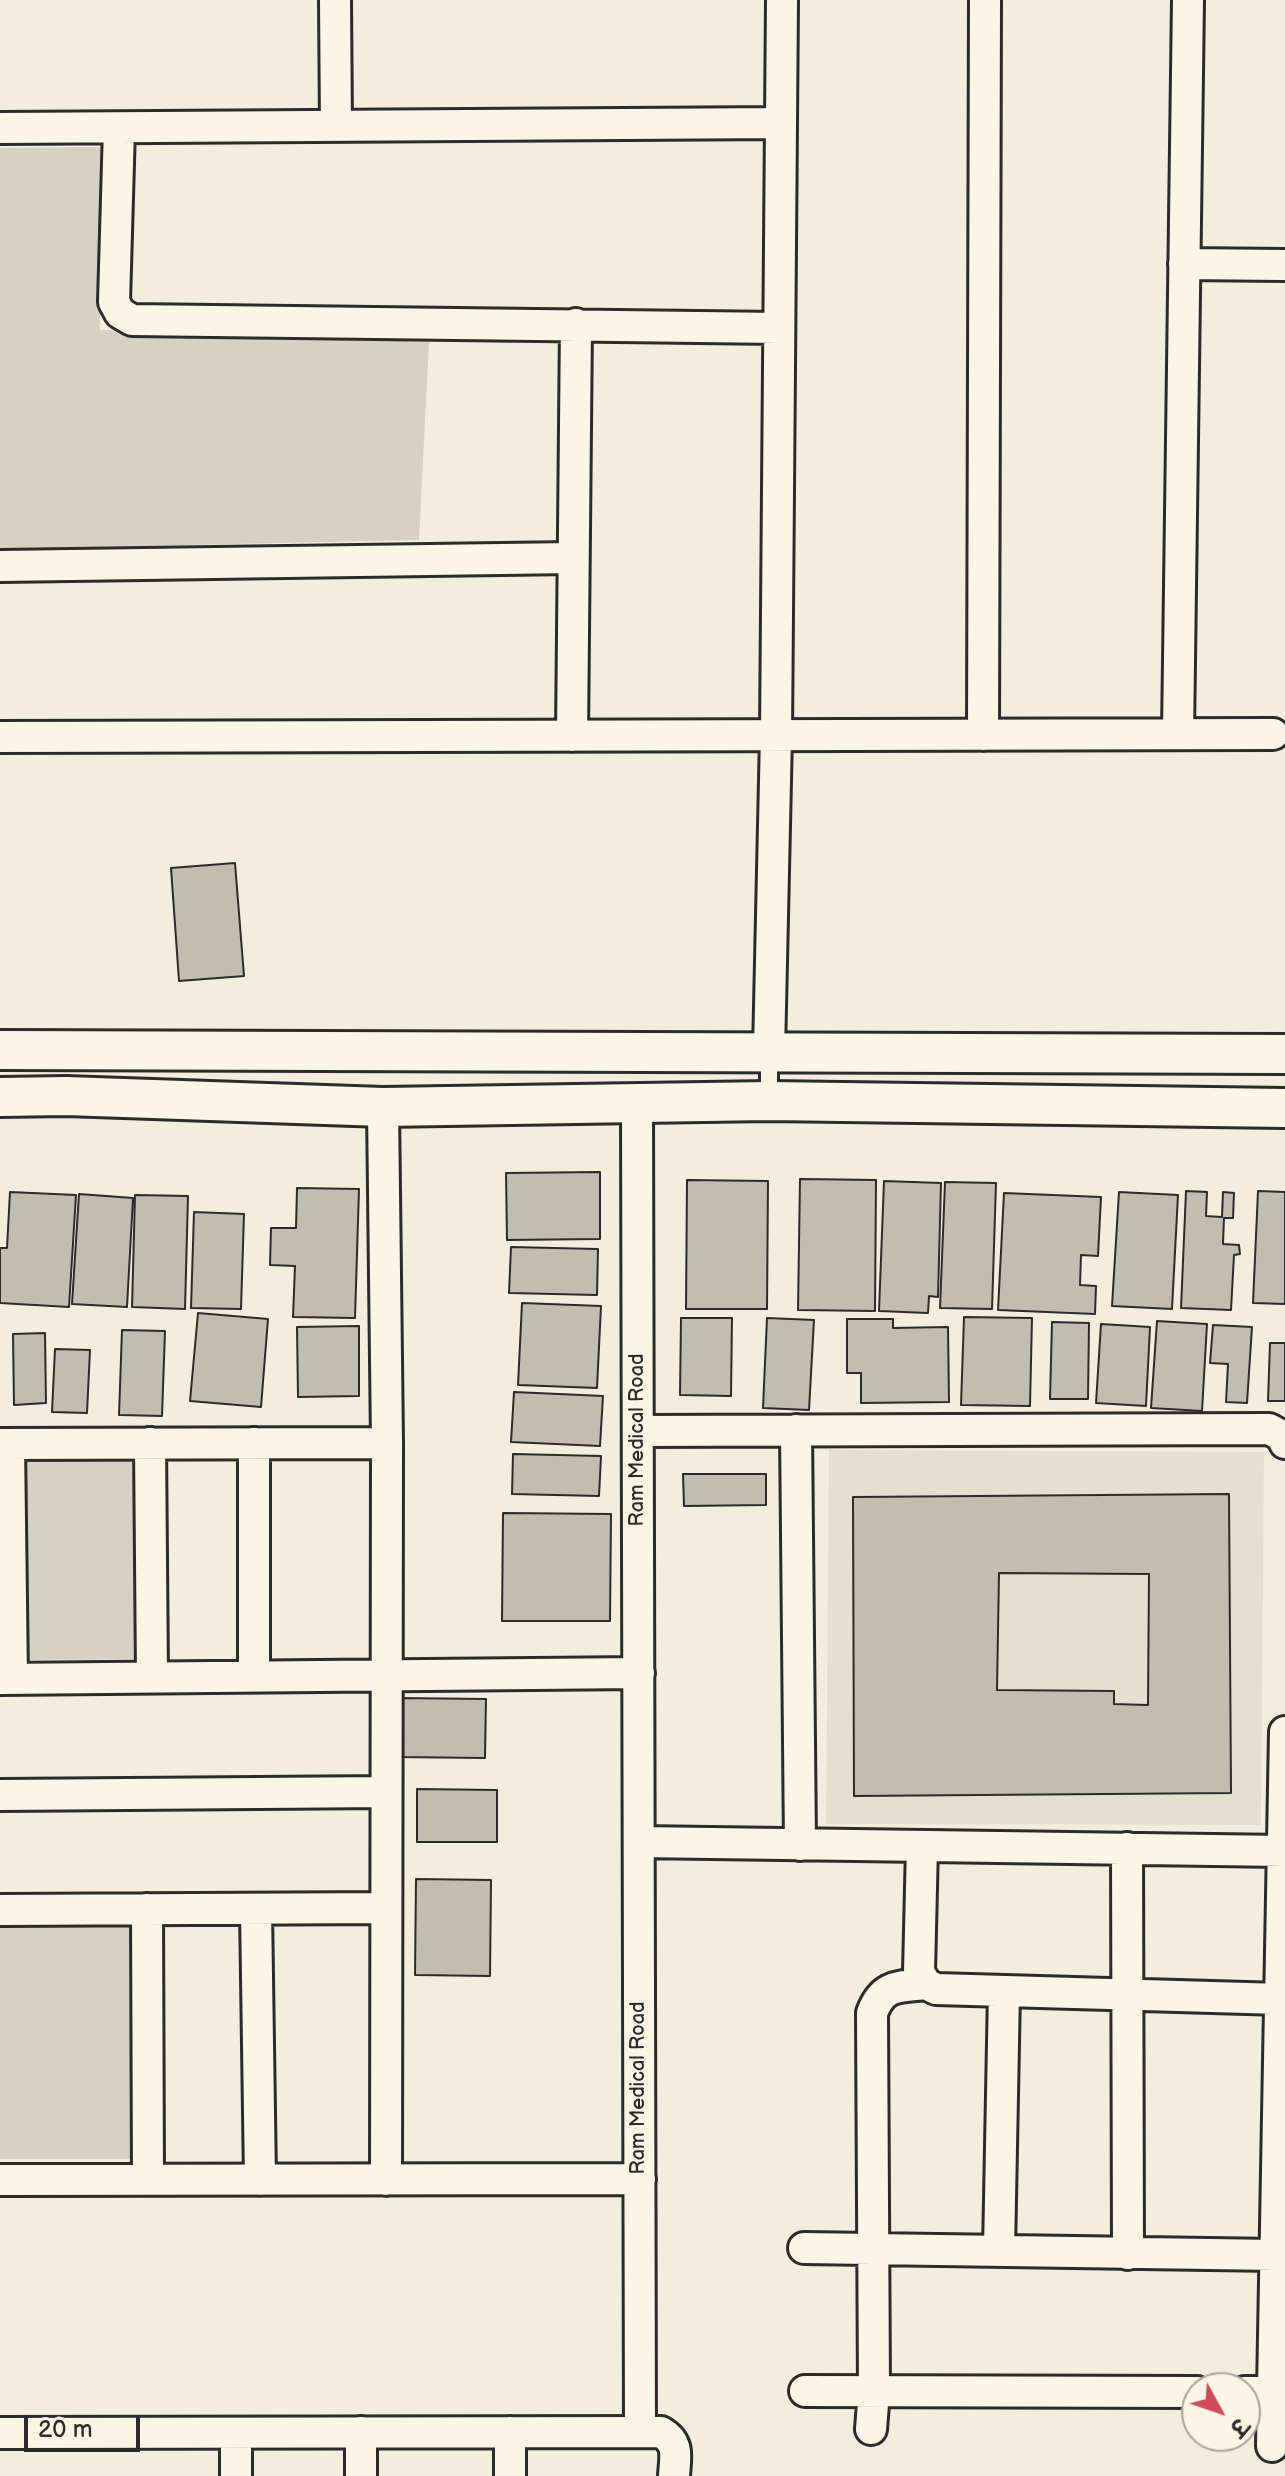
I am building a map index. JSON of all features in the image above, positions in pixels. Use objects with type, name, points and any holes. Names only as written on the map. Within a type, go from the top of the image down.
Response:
[{"type":"street","points":[[335,0],[336,126]]},
{"type":"street","points":[[769,1052],[776,735],[782,0]]},
{"type":"street","points":[[983,735],[985,0]]},
{"type":"street","points":[[1178,734],[1188,0]]},
{"type":"street","points":[[0,128],[781,123]]},
{"type":"street","points":[[119,128],[114,302],[120,313],[132,320],[779,328]]},
{"type":"street","points":[[1184,264],[1285,265]]},
{"type":"street","points":[[572,736],[576,324]]},
{"type":"street","points":[[0,566],[573,558]]},
{"type":"street","points":[[0,737],[1273,734]]},
{"type":"street","points":[[0,1050],[1285,1054]]},
{"type":"street","points":[[0,1097],[66,1096],[383,1107],[769,1101],[1285,1108]]},
{"type":"street","name":"Ram Medical Road","points":[[637,1104],[640,2432]]},
{"type":"street","points":[[383,1107],[387,1443],[386,2180]]},
{"type":"street","points":[[638,1431],[1269,1429],[1282,1436],[1285,1443]]},
{"type":"street","points":[[796,1430],[800,1845]]},
{"type":"street","points":[[150,1443],[152,1677]]},
{"type":"street","points":[[254,1443],[254,1676]]},
{"type":"street","points":[[387,1443],[4,1444],[6,1679],[639,1673]]},
{"type":"street","points":[[1261,2376],[1276,2255],[1285,1732]]},
{"type":"street","points":[[0,1795],[386,1792]]},
{"type":"street","points":[[639,1842],[1284,1851]]},
{"type":"street","points":[[922,1846],[919,1972],[926,1984]]},
{"type":"street","points":[[1127,1848],[1128,2254]]},
{"type":"street","points":[[0,1910],[386,1908]]},
{"type":"street","points":[[147,1909],[148,2180]]},
{"type":"street","points":[[256,1909],[260,2180]]},
{"type":"street","points":[[871,2429],[874,2391],[872,2013],[878,1997],[891,1988],[926,1984],[936,1989],[1281,1999]]},
{"type":"street","points":[[999,2251],[1004,1991]]},
{"type":"street","points":[[0,2180],[640,2179]]},
{"type":"street","points":[[804,2248],[1276,2255]]},
{"type":"street","points":[[805,2391],[1181,2392]]},
{"type":"street","points":[[1261,2400],[1272,2446]]},
{"type":"street","points":[[361,2432],[361,2476]]},
{"type":"street","points":[[510,2432],[510,2476]]},
{"type":"street","points":[[0,2433],[661,2432],[670,2437],[676,2447],[674,2476]]},
{"type":"street","points":[[236,2433],[236,2476]]},
{"type":"lane","points":[[769,1052],[769,1101]]},
{"type":"shaded area","points":[[101,147],[100,330],[429,342],[419,540],[0,549],[0,148]]},
{"type":"shaded area","points":[[829,1450],[1264,1452],[1261,1825],[826,1824]]},
{"type":"shaded area","points":[[136,1458],[136,1659],[27,1660],[26,1459]]},
{"type":"shaded area","points":[[0,1925],[134,1925],[133,2159],[0,2159]]},
{"type":"building","points":[[235,863],[244,976],[179,981],[171,868]]},
{"type":"building","points":[[600,1172],[600,1239],[507,1240],[506,1173]]},
{"type":"building","points":[[800,1179],[876,1180],[875,1311],[798,1310]]},
{"type":"building","points":[[687,1180],[768,1181],[767,1309],[686,1309]]},
{"type":"building","points":[[884,1181],[941,1183],[938,1297],[929,1296],[928,1313],[879,1311]]},
{"type":"building","points":[[945,1182],[996,1183],[992,1309],[940,1308]]},
{"type":"building","points":[[297,1188],[359,1189],[355,1318],[293,1317],[295,1266],[270,1265],[271,1228],[296,1228]]},
{"type":"building","points":[[1186,1191],[1207,1192],[1206,1216],[1222,1217],[1223,1192],[1234,1193],[1233,1218],[1224,1218],[1223,1244],[1239,1245],[1240,1254],[1234,1255],[1231,1310],[1181,1308]]},
{"type":"building","points":[[1258,1191],[1285,1192],[1285,1304],[1253,1303]]},
{"type":"building","points":[[10,1192],[76,1195],[69,1307],[0,1303],[0,1248],[7,1248]]},
{"type":"building","points":[[1119,1192],[1178,1195],[1172,1309],[1112,1306]]},
{"type":"building","points":[[1004,1193],[1101,1197],[1098,1256],[1081,1255],[1080,1285],[1096,1286],[1095,1314],[998,1310]]},
{"type":"building","points":[[79,1194],[133,1198],[127,1307],[72,1304]]},
{"type":"building","points":[[135,1195],[188,1196],[185,1309],[132,1307]]},
{"type":"building","points":[[194,1212],[244,1214],[241,1309],[191,1308]]},
{"type":"building","points":[[511,1247],[598,1249],[597,1295],[509,1293]]},
{"type":"building","points":[[522,1303],[601,1306],[597,1388],[518,1385]]},
{"type":"building","points":[[198,1313],[268,1319],[261,1407],[190,1401]]},
{"type":"building","points":[[964,1317],[1032,1318],[1030,1406],[961,1405]]},
{"type":"building","points":[[681,1318],[732,1318],[731,1396],[680,1395]]},
{"type":"building","points":[[767,1318],[814,1320],[809,1410],[763,1408]]},
{"type":"building","points":[[847,1319],[893,1319],[893,1328],[948,1327],[949,1402],[861,1403],[861,1373],[847,1373]]},
{"type":"building","points":[[1157,1321],[1207,1324],[1202,1411],[1151,1408]]},
{"type":"building","points":[[1052,1322],[1089,1323],[1088,1399],[1050,1399]]},
{"type":"building","points":[[1101,1324],[1150,1327],[1146,1406],[1096,1403]]},
{"type":"building","points":[[1213,1325],[1252,1327],[1247,1403],[1226,1402],[1228,1364],[1210,1363]]},
{"type":"building","points":[[359,1326],[359,1396],[298,1397],[297,1327]]},
{"type":"building","points":[[122,1330],[165,1331],[162,1416],[119,1415]]},
{"type":"building","points":[[45,1333],[46,1403],[14,1405],[13,1334]]},
{"type":"building","points":[[1270,1343],[1285,1343],[1285,1401],[1268,1401]]},
{"type":"building","points":[[55,1349],[90,1350],[87,1413],[52,1412]]},
{"type":"building","points":[[514,1392],[603,1396],[600,1446],[511,1442]]},
{"type":"building","points":[[513,1454],[601,1456],[599,1496],[512,1494]]},
{"type":"building","points":[[683,1474],[766,1474],[766,1505],[684,1506]]},
{"type":"building","points":[[1229,1494],[1231,1793],[854,1796],[853,1497]],"holes":[[[999,1573],[1149,1574],[1148,1705],[1114,1704],[1114,1691],[997,1690]]]},
{"type":"building","points":[[503,1513],[611,1514],[610,1621],[502,1621]]},
{"type":"building","points":[[397,1698],[486,1699],[485,1758],[396,1757]]},
{"type":"building","points":[[417,1789],[497,1790],[497,1842],[417,1842]]},
{"type":"building","points":[[416,1879],[491,1880],[490,1976],[415,1975]]}]
